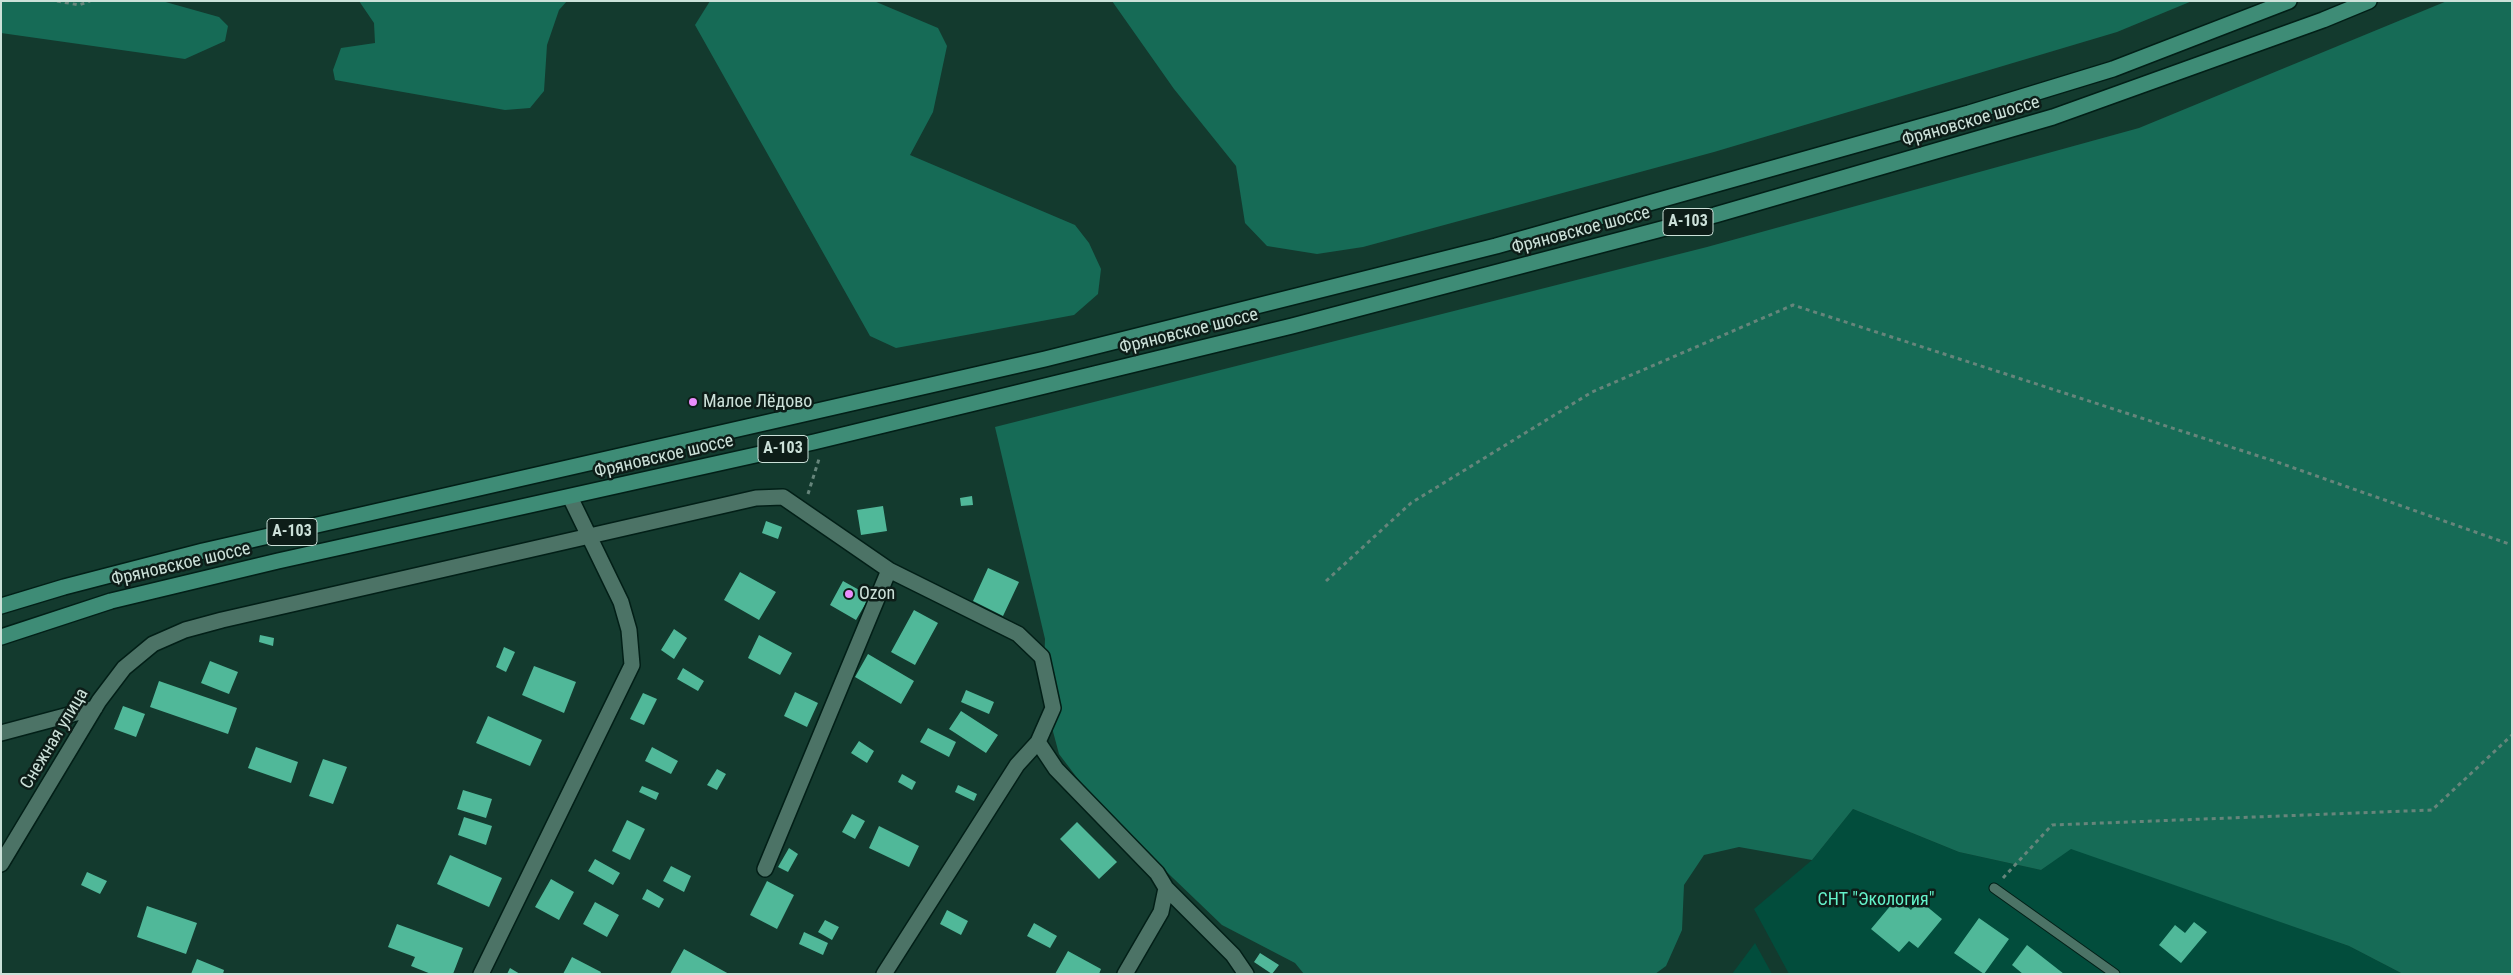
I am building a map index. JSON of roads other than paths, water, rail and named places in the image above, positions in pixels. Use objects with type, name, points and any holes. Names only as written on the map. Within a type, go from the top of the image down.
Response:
[{"type":"main road","name":"Фряновское шоссе","points":[[1,606],[64,587],[203,551],[1165,331],[1443,260],[1969,114],[2113,69],[2289,1]]},
{"type":"main road","name":"Фряновское шоссе","points":[[1,637],[111,601],[814,442],[1283,329],[1715,215],[2053,118],[2323,20],[2369,1]]},
{"type":"street","points":[[481,974],[632,665],[629,630],[621,602],[570,497]]},
{"type":"street","name":"Снежная улица","points":[[1,864],[95,708],[124,668],[153,644],[185,630],[213,623],[756,498],[782,497],[890,570],[1018,634],[1042,657],[1053,708],[1038,742],[1017,765],[884,974]]},
{"type":"street","points":[[765,869],[890,570]]},
{"type":"street","points":[[1,733],[95,708]]},
{"type":"street","points":[[1038,742],[1056,770],[1157,873],[1166,888],[1234,954],[1246,974]]},
{"type":"street","points":[[1125,974],[1161,912],[1166,888]]},
{"type":"lane","points":[[1994,888],[2115,974]]},
{"type":"place","name":"Малое Лёдово","points":[[693,402]]},
{"type":"place","name":"Ozon","points":[[849,594]]},
{"type":"park label","name":"СНТ \"Экология\"","points":[[1876,900]]}]
